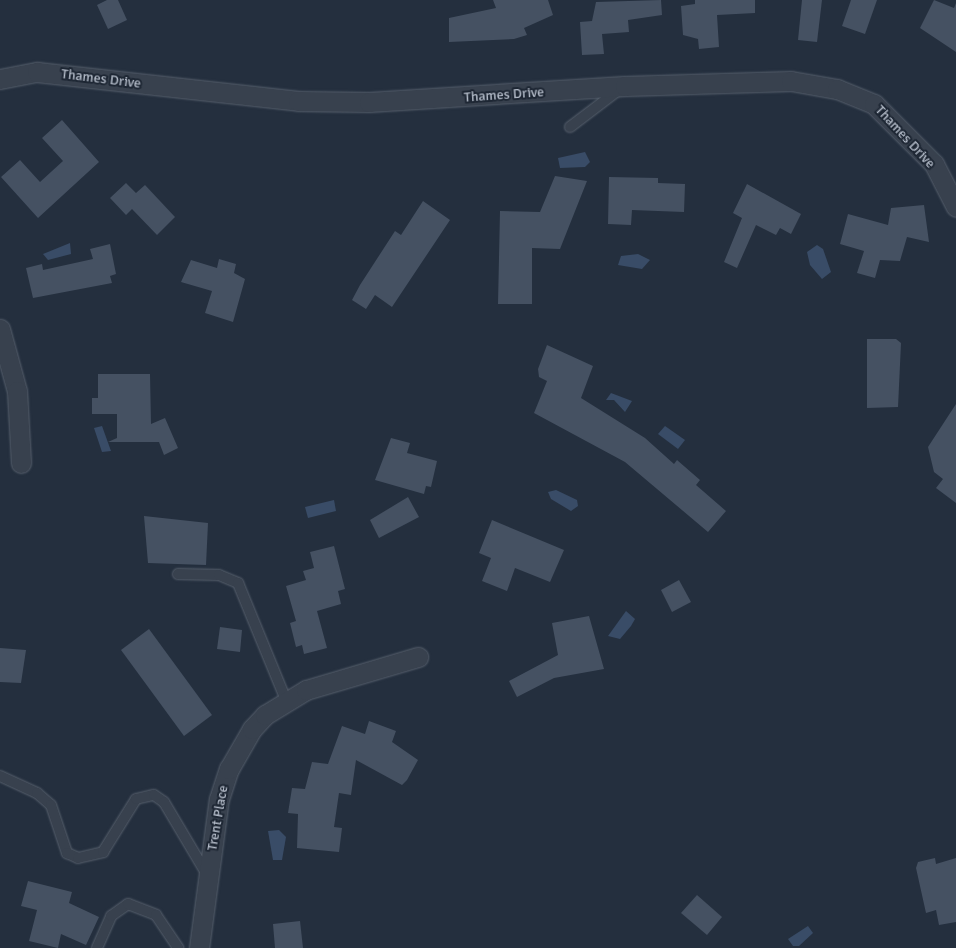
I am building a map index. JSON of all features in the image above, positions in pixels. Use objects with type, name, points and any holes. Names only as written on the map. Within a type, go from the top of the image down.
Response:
[{"type":"street","name":"Thames Drive","points":[[0,80],[37,72],[298,101],[369,102],[625,86],[791,81],[844,92],[874,104],[902,129],[934,164],[956,207]]},
{"type":"street","points":[[0,329],[16,391],[21,463]]},
{"type":"street","name":"Trent Place","points":[[198,948],[219,800],[229,769],[252,729],[286,700],[344,677],[418,657]]},
{"type":"lane","points":[[570,127],[625,86]]},
{"type":"lane","points":[[178,574],[219,576],[238,583],[286,700]]},
{"type":"lane","points":[[0,776],[37,793],[51,805],[67,853],[78,858],[103,852],[136,799],[154,795],[164,802],[208,877]]},
{"type":"lane","points":[[97,948],[111,916],[128,904],[156,915],[178,948]]},
{"type":"water","points":[[585,152],[590,162],[585,167],[560,168],[558,158]]},
{"type":"water","points":[[70,243],[71,254],[48,260],[43,254]]},
{"type":"water","points":[[817,245],[823,249],[831,272],[822,279],[810,265],[807,252]]},
{"type":"water","points":[[638,254],[650,260],[642,269],[618,265],[621,256]]},
{"type":"water","points":[[611,393],[632,401],[625,412],[614,400],[606,400]]},
{"type":"water","points":[[102,426],[111,451],[102,452],[94,428]]},
{"type":"water","points":[[665,426],[685,440],[678,449],[658,434]]},
{"type":"water","points":[[556,490],[577,500],[578,506],[571,511],[551,499],[548,492]]},
{"type":"water","points":[[334,500],[336,511],[308,518],[305,507]]},
{"type":"water","points":[[626,611],[635,619],[631,626],[620,639],[608,636]]},
{"type":"water","points":[[279,830],[286,837],[282,860],[273,860],[268,831]]},
{"type":"water","points":[[808,926],[813,933],[799,946],[793,946],[788,939]]},
{"type":"building","points":[[107,0],[118,0],[127,20],[108,29],[97,5]]},
{"type":"building","points":[[493,0],[548,0],[553,15],[524,28],[527,35],[514,39],[449,42],[449,18],[496,8]]},
{"type":"building","points":[[661,0],[662,15],[628,20],[629,32],[602,34],[604,54],[582,55],[580,22],[592,21],[596,2]]},
{"type":"building","points":[[695,0],[755,0],[755,13],[717,15],[719,47],[699,49],[698,39],[683,35],[681,6],[695,4]]},
{"type":"building","points":[[802,0],[822,0],[817,42],[798,40]]},
{"type":"building","points":[[851,0],[877,0],[865,34],[842,26]]},
{"type":"building","points":[[934,0],[954,8],[956,3],[956,52],[920,28]]},
{"type":"building","points":[[62,120],[99,162],[38,218],[1,177],[20,160],[40,182],[63,161],[42,138]]},
{"type":"building","points":[[555,176],[587,181],[560,249],[532,248],[532,304],[498,304],[500,211],[540,212]]},
{"type":"building","points":[[609,177],[658,178],[658,183],[685,184],[684,212],[632,210],[631,225],[608,224]]},
{"type":"building","points":[[126,183],[136,193],[145,185],[175,217],[157,235],[132,209],[126,215],[110,198]]},
{"type":"building","points":[[747,184],[801,214],[791,234],[780,228],[776,235],[756,225],[737,268],[724,262],[742,218],[733,213]]},
{"type":"building","points":[[423,201],[450,220],[392,307],[375,295],[366,309],[352,300],[395,231],[401,235]]},
{"type":"building","points":[[924,205],[929,242],[907,237],[900,261],[880,260],[875,278],[857,273],[864,251],[840,244],[848,214],[888,225],[891,208]]},
{"type":"building","points":[[110,244],[116,274],[110,276],[112,283],[33,298],[26,268],[42,264],[43,270],[93,259],[90,249]]},
{"type":"building","points":[[219,259],[236,264],[234,273],[245,279],[233,322],[205,313],[212,291],[181,282],[191,260],[217,268]]},
{"type":"building","points":[[867,339],[896,339],[901,343],[898,407],[867,408]]},
{"type":"building","points":[[547,345],[593,366],[581,398],[645,438],[674,464],[677,460],[700,480],[696,485],[726,511],[708,532],[625,462],[534,413],[547,381],[539,377],[538,369]]},
{"type":"building","points":[[98,374],[150,374],[151,424],[165,418],[178,448],[164,455],[159,442],[108,442],[117,438],[117,414],[92,414],[92,398],[98,398]]},
{"type":"building","points":[[956,404],[956,503],[936,488],[943,479],[934,472],[928,447]]},
{"type":"building","points":[[391,438],[410,443],[407,453],[437,461],[431,487],[426,486],[424,494],[375,480]]},
{"type":"building","points":[[408,497],[419,517],[379,538],[370,520]]},
{"type":"building","points":[[144,516],[208,523],[206,565],[148,563]]},
{"type":"building","points":[[492,520],[564,550],[550,582],[515,568],[507,591],[482,581],[491,558],[479,553]]},
{"type":"building","points":[[334,546],[345,589],[338,591],[341,604],[317,611],[327,648],[304,654],[302,645],[296,647],[290,623],[296,621],[286,586],[306,580],[303,571],[314,568],[310,552]]},
{"type":"building","points":[[679,580],[691,602],[672,612],[661,590]]},
{"type":"building","points":[[589,616],[604,669],[554,678],[517,697],[509,681],[558,655],[552,623]]},
{"type":"building","points":[[220,627],[242,630],[240,652],[217,649]]},
{"type":"building","points":[[149,629],[212,715],[184,736],[121,650]]},
{"type":"building","points":[[0,648],[26,650],[21,683],[0,682]]},
{"type":"building","points":[[369,721],[396,731],[392,742],[418,760],[407,780],[402,785],[356,760],[351,795],[339,793],[334,827],[342,828],[339,852],[297,848],[298,814],[288,813],[292,788],[305,789],[312,762],[328,764],[342,726],[365,734]]},
{"type":"building","points":[[935,858],[936,864],[956,858],[956,922],[939,925],[936,910],[926,913],[916,868],[918,862]]},
{"type":"building","points":[[28,881],[72,892],[69,903],[99,917],[86,945],[61,934],[58,948],[29,941],[37,910],[21,906]]},
{"type":"building","points":[[697,895],[722,917],[707,935],[681,913]]},
{"type":"building","points":[[300,921],[303,948],[275,948],[273,924]]}]
